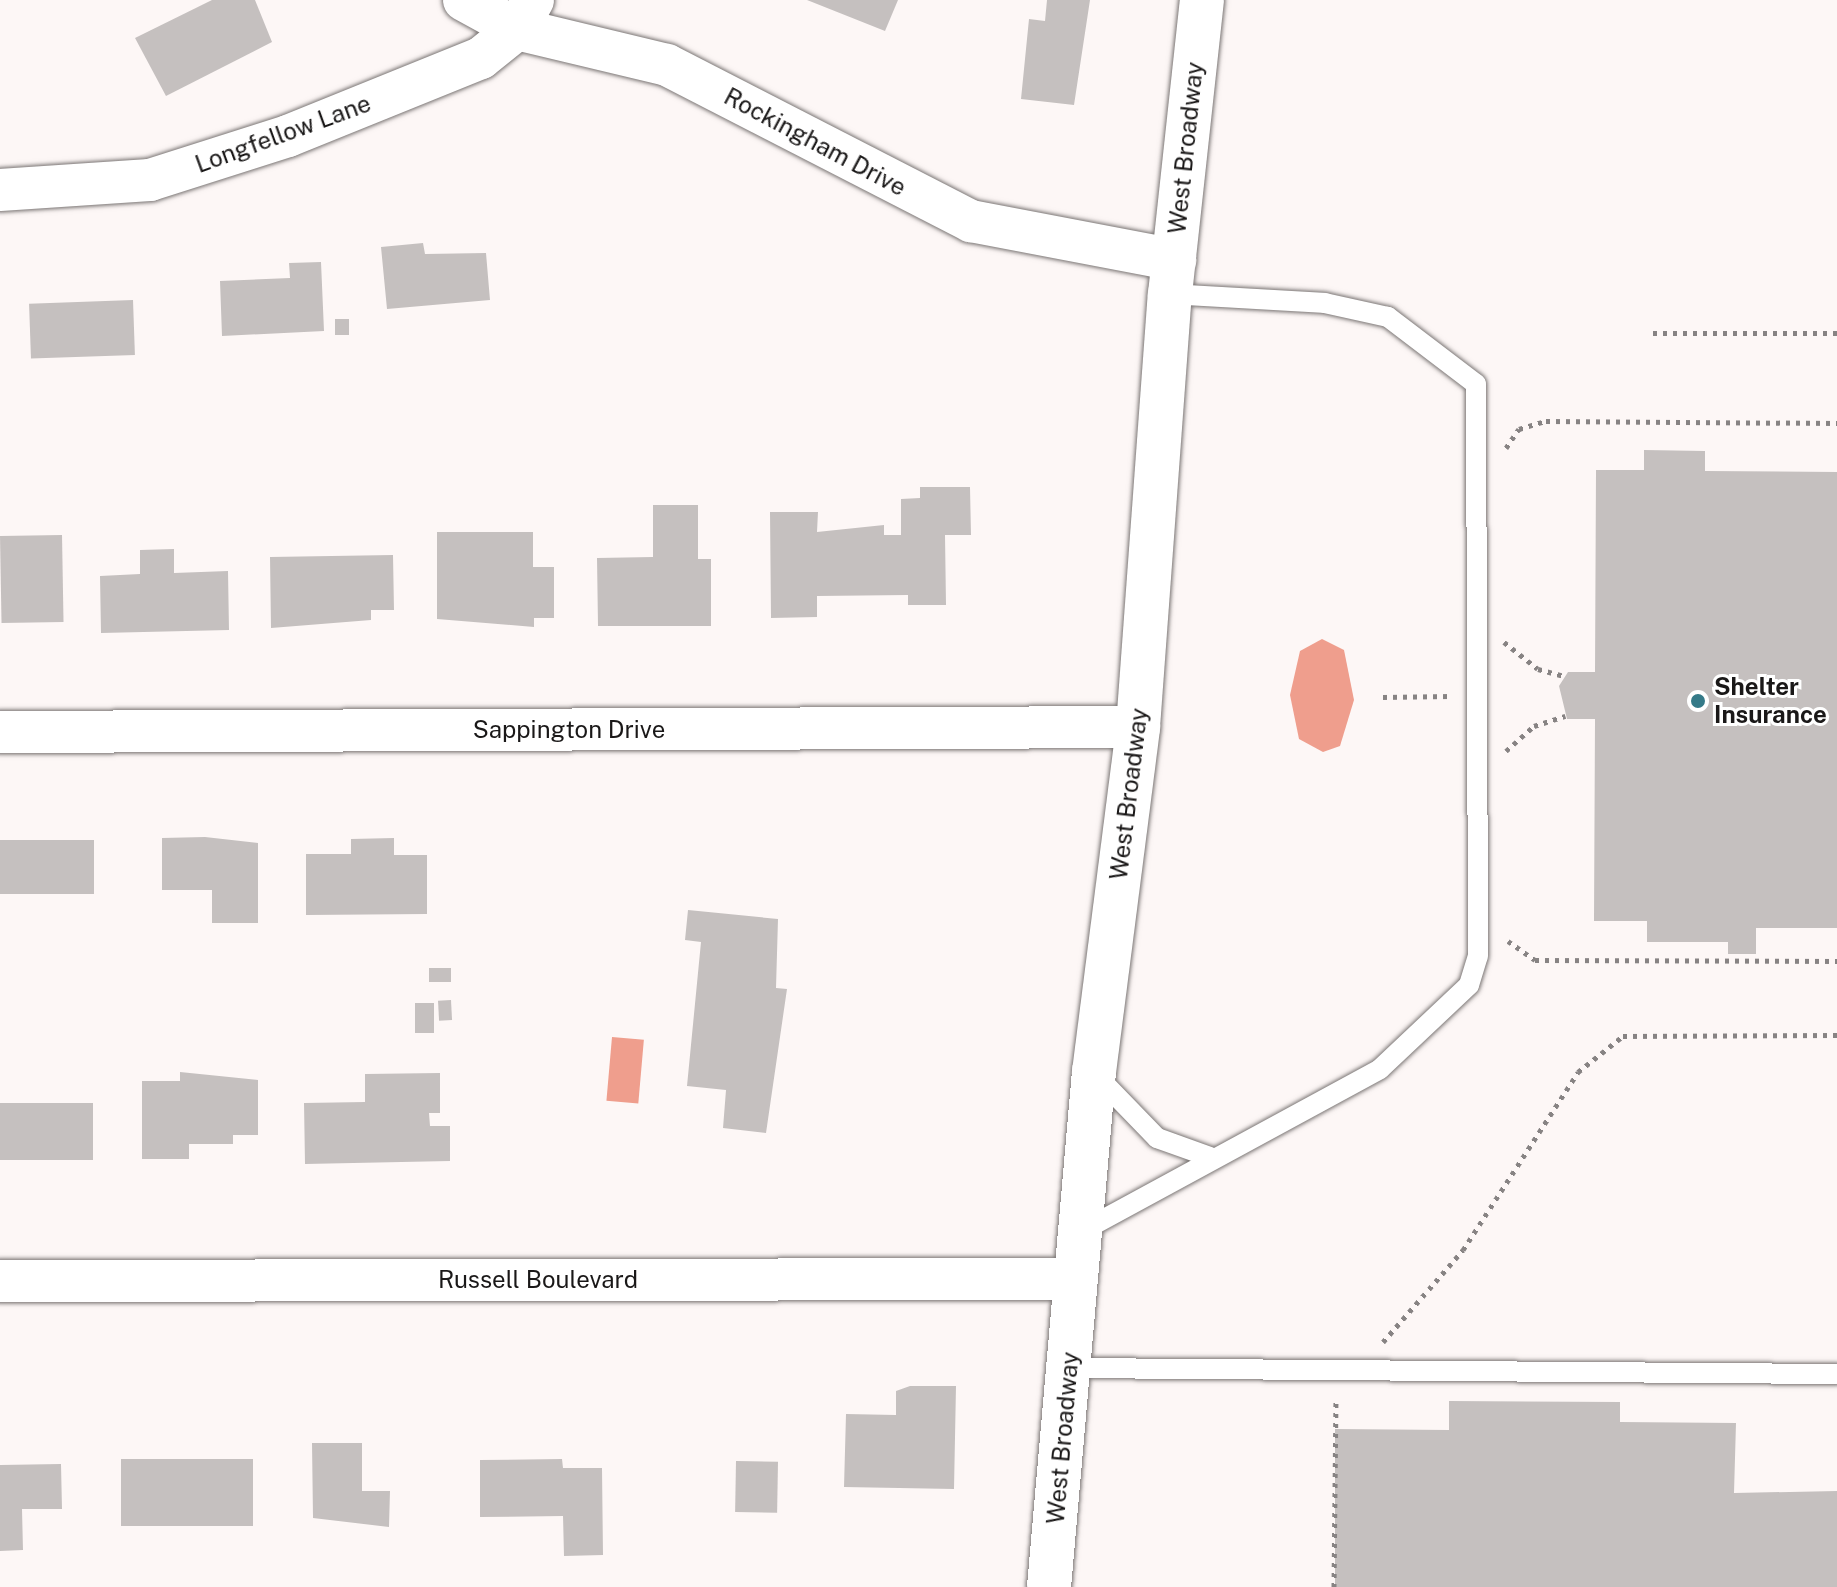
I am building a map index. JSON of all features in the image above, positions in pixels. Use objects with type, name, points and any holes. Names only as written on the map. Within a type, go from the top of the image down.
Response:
[{"type":"main road","name":"West Broadway","points":[[1049,1587],[1094,1072],[1138,727],[1172,277],[1202,0]]},
{"type":"street","name":"Rockingham Drive","points":[[464,0],[525,15],[667,65],[971,221],[1172,277]]},
{"type":"street","name":"Longfellow Lane","points":[[0,190],[135,182],[288,136],[481,58],[525,15]]},
{"type":"street","name":"Sappington Drive","points":[[0,732],[1138,727]]},
{"type":"street","name":"Russell Boulevard","points":[[0,1281],[1076,1279]]},
{"type":"lane","points":[[1082,1231],[1210,1157],[1380,1069],[1469,985],[1478,956],[1476,384],[1388,317],[1172,277]]},
{"type":"lane","points":[[1094,1072],[1157,1138],[1210,1157]]},
{"type":"lane","points":[[1070,1368],[1837,1374]]},
{"type":"path","points":[[1653,333],[1837,333]]},
{"type":"path","points":[[1504,454],[1519,429],[1546,421],[1837,423]]},
{"type":"path","points":[[1504,642],[1538,669],[1565,676]]},
{"type":"path","points":[[1383,697],[1476,696]]},
{"type":"path","points":[[1505,753],[1534,726],[1565,716]]},
{"type":"path","points":[[1505,932],[1520,954],[1535,960],[1837,961]]},
{"type":"path","points":[[1371,1354],[1463,1250],[1578,1072],[1623,1036],[1837,1035]]},
{"type":"path","points":[[1334,1587],[1335,1398],[1349,1397]]},
{"type":"shaded area","points":[[1322,639],[1344,650],[1354,700],[1340,746],[1323,752],[1299,739],[1290,695],[1300,651]]},
{"type":"shaded area","points":[[612,1037],[644,1040],[638,1104],[606,1101]]},
{"type":"building","points":[[212,0],[255,0],[272,42],[166,96],[135,38]]},
{"type":"building","points":[[807,0],[898,0],[885,31]]},
{"type":"building","points":[[1047,0],[1090,0],[1074,105],[1021,99],[1029,19],[1045,21]]},
{"type":"building","points":[[423,243],[425,254],[486,253],[490,300],[387,309],[381,247]]},
{"type":"building","points":[[321,262],[324,331],[222,336],[220,281],[290,278],[289,263]]},
{"type":"building","points":[[133,300],[135,355],[31,359],[29,304]]},
{"type":"building","points":[[335,319],[349,319],[349,335],[335,335]]},
{"type":"building","name":"Shelter Insurance","points":[[1644,450],[1705,451],[1705,471],[1837,472],[1837,928],[1756,928],[1756,954],[1728,954],[1728,942],[1647,942],[1647,921],[1594,921],[1595,719],[1567,719],[1559,686],[1568,672],[1595,672],[1596,470],[1644,470]]},
{"type":"building","points":[[920,487],[970,487],[971,535],[945,535],[946,605],[908,605],[908,595],[817,596],[817,617],[771,618],[770,512],[818,512],[817,532],[884,525],[884,535],[901,535],[901,499],[920,498]]},
{"type":"building","points":[[653,505],[698,505],[698,559],[711,559],[711,626],[598,626],[597,558],[653,557]]},
{"type":"building","points":[[437,532],[533,532],[533,567],[554,567],[554,618],[534,618],[534,627],[437,619]]},
{"type":"building","points":[[62,535],[64,622],[2,623],[0,536]]},
{"type":"building","points":[[174,549],[174,573],[228,571],[229,630],[101,633],[100,576],[140,574],[140,550]]},
{"type":"building","points":[[393,555],[394,610],[371,610],[371,620],[271,628],[270,557]]},
{"type":"building","points":[[205,837],[258,843],[258,923],[212,923],[212,890],[162,890],[162,838]]},
{"type":"building","points":[[394,838],[394,855],[427,855],[427,914],[306,915],[306,854],[351,854],[351,839]]},
{"type":"building","points":[[0,840],[94,840],[94,894],[0,894]]},
{"type":"building","points":[[688,910],[778,919],[776,988],[787,989],[766,1133],[723,1128],[726,1090],[687,1086],[701,942],[685,940]]},
{"type":"building","points":[[429,968],[451,968],[451,982],[429,982]]},
{"type":"building","points":[[451,1000],[452,1020],[439,1021],[438,1001]]},
{"type":"building","points":[[415,1003],[434,1003],[434,1033],[415,1033]]},
{"type":"building","points":[[180,1072],[258,1080],[258,1135],[233,1135],[233,1144],[189,1144],[189,1159],[142,1159],[142,1081],[180,1081]]},
{"type":"building","points":[[440,1073],[440,1113],[429,1113],[430,1126],[450,1126],[450,1161],[305,1164],[304,1103],[365,1102],[365,1074]]},
{"type":"building","points":[[0,1103],[93,1103],[93,1160],[0,1160]]},
{"type":"building","points":[[910,1386],[956,1386],[954,1489],[844,1487],[846,1414],[896,1415],[896,1391]]},
{"type":"building","points":[[1449,1401],[1620,1402],[1620,1422],[1736,1423],[1734,1493],[1837,1491],[1837,1587],[1335,1587],[1335,1429],[1449,1430]]},
{"type":"building","points":[[312,1443],[362,1443],[362,1491],[390,1491],[389,1527],[313,1518]]},
{"type":"building","points":[[121,1459],[253,1459],[253,1526],[121,1526]]},
{"type":"building","points":[[562,1459],[563,1468],[602,1468],[603,1555],[564,1556],[563,1516],[480,1517],[480,1460]]},
{"type":"building","points":[[736,1461],[778,1462],[777,1513],[735,1512]]},
{"type":"building","points":[[61,1464],[62,1509],[22,1509],[23,1550],[0,1551],[0,1465]]},
{"type":"place","name":"Shelter Insurance","points":[[1698,701]]}]
